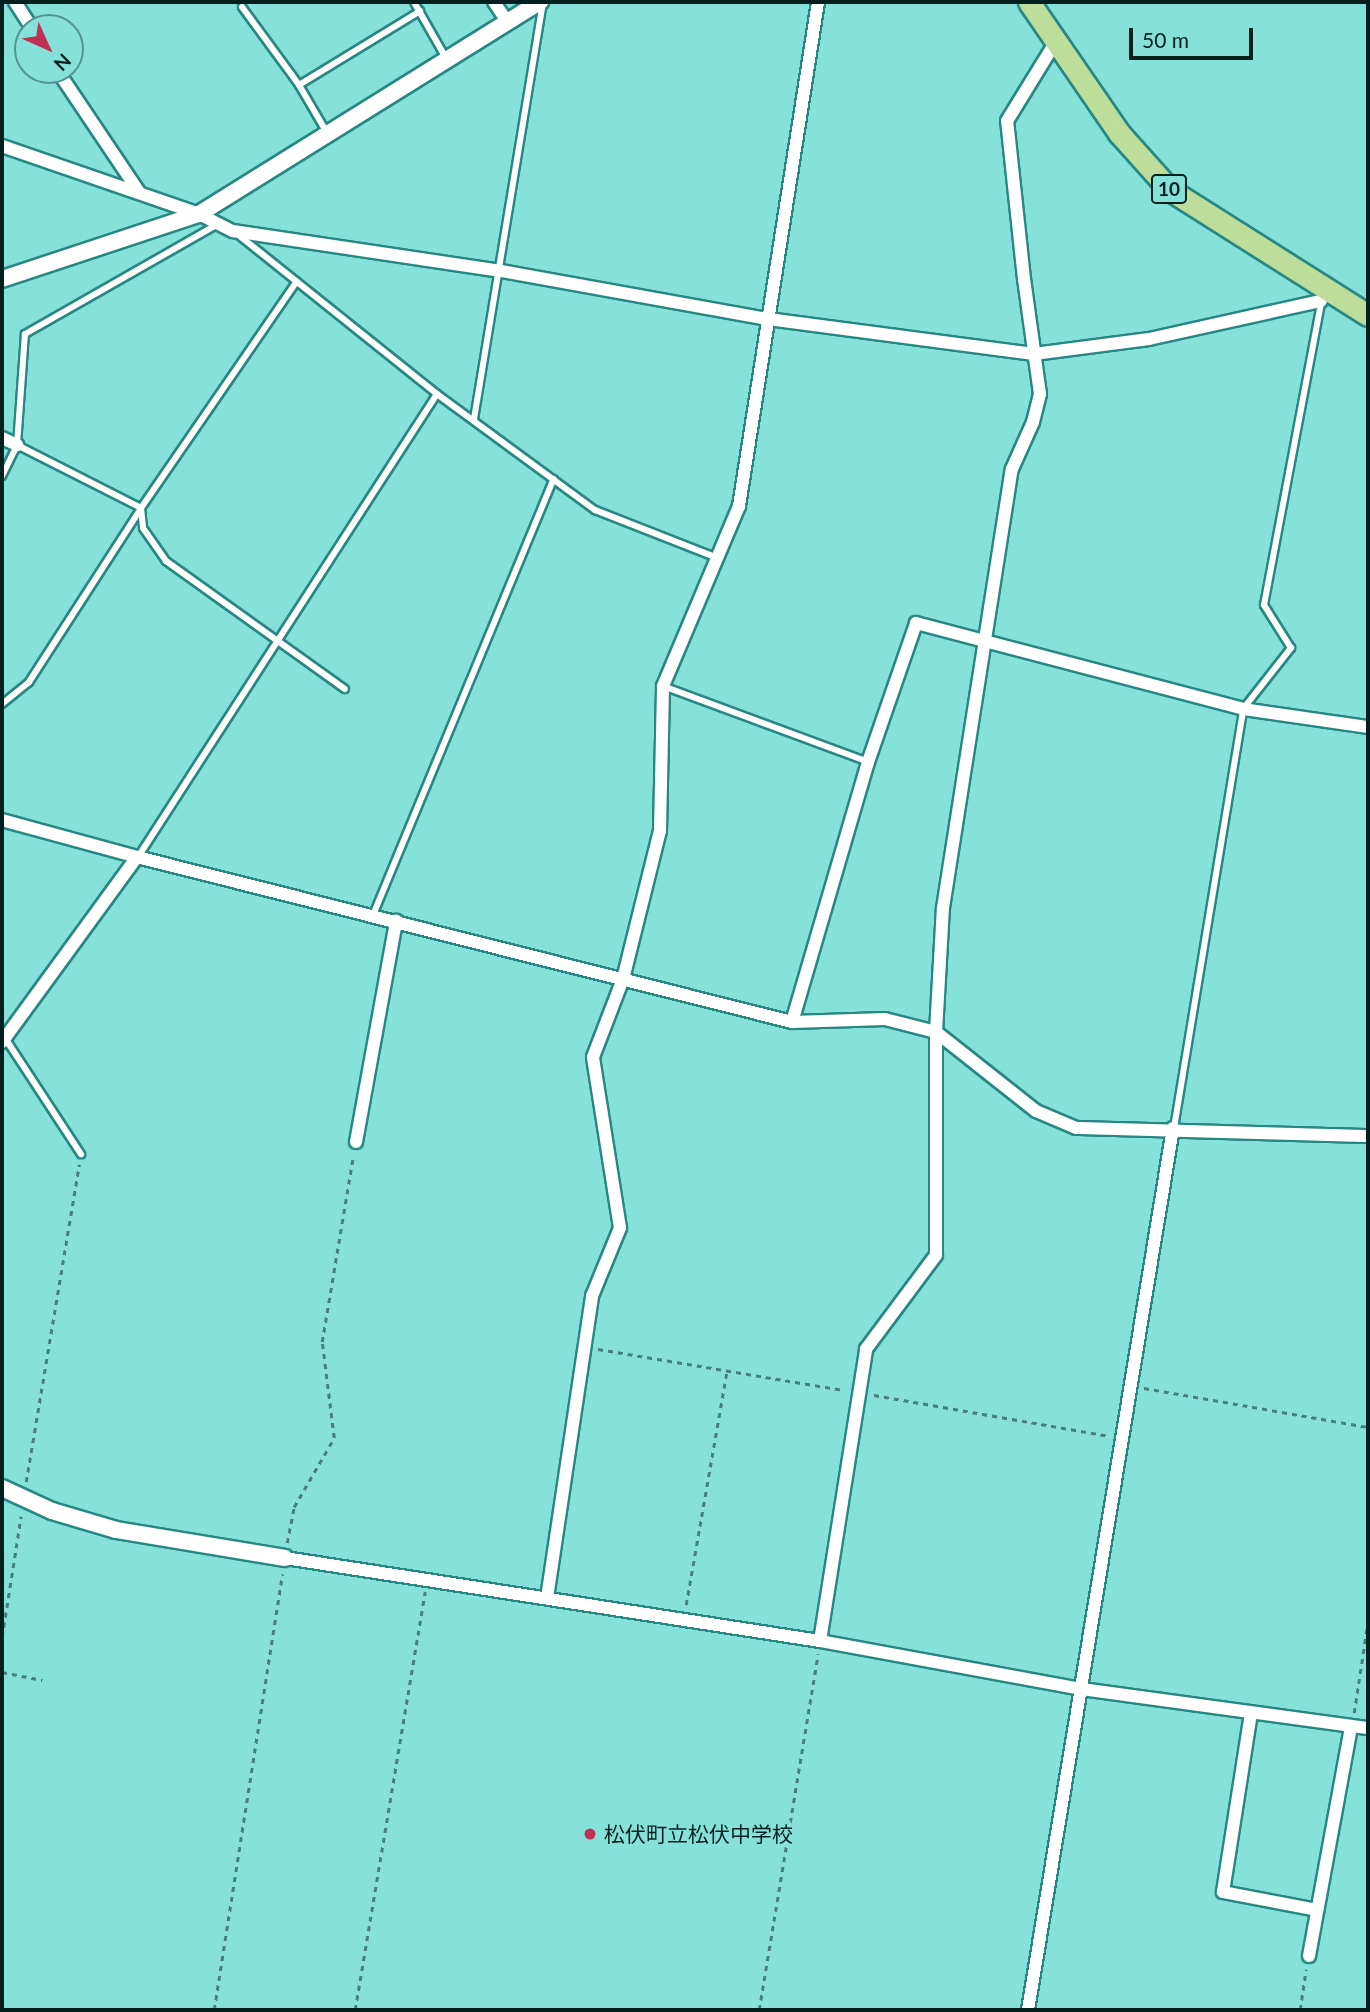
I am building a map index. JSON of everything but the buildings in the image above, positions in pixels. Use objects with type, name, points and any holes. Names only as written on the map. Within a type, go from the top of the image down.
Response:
[{"type":"main road","name":"10","points":[[1029,2],[1119,133],[1170,190],[1322,294],[1368,315]]},
{"type":"street","points":[[494,2],[508,23]]},
{"type":"street","points":[[2,279],[199,214],[542,2]]},
{"type":"street","points":[[547,1598],[592,1296],[620,1228],[593,1057],[623,979],[660,831],[663,686],[715,557],[739,506],[818,2]]},
{"type":"street","points":[[820,1641],[866,1349],[936,1255],[936,1032],[943,908],[1012,468],[1033,422],[1040,394],[1007,121],[1055,43]]},
{"type":"street","points":[[66,84],[139,192]]},
{"type":"street","points":[[2,146],[199,214],[233,231],[501,271],[768,319],[1034,354],[1149,340],[1322,294]]},
{"type":"street","points":[[2,438],[17,445]]},
{"type":"street","points":[[792,1022],[868,762],[916,623],[1243,709],[1368,727]]},
{"type":"street","points":[[2,820],[137,857],[792,1022],[886,1019],[936,1032],[1036,1111],[1076,1128],[1174,1128],[1368,1136]]},
{"type":"street","points":[[3,1040],[137,857]]},
{"type":"street","points":[[356,1142],[396,921]]},
{"type":"street","points":[[1028,2010],[1174,1128]]},
{"type":"street","points":[[2,1488],[23,1499],[116,1530],[820,1641],[1082,1689],[1368,1728]]},
{"type":"street","points":[[1251,1713],[1223,1892],[1317,1910]]},
{"type":"street","points":[[1308,1956],[1351,1727]]},
{"type":"lane","points":[[414,2],[447,59]]},
{"type":"lane","points":[[474,419],[501,271],[542,2]]},
{"type":"lane","points":[[242,7],[299,85],[327,133]]},
{"type":"lane","points":[[299,85],[420,11]]},
{"type":"lane","points":[[2,476],[17,445],[25,334],[218,224]]},
{"type":"lane","points":[[233,231],[437,394],[595,510],[715,557]]},
{"type":"lane","points":[[2,704],[29,682],[141,508],[297,281]]},
{"type":"lane","points":[[1174,1128],[1243,709],[1291,648],[1264,605],[1322,294]]},
{"type":"lane","points":[[137,857],[437,394]]},
{"type":"lane","points":[[17,445],[141,508]]},
{"type":"lane","points":[[373,915],[554,479]]},
{"type":"lane","points":[[141,508],[143,528],[166,561],[345,689]]},
{"type":"lane","points":[[663,686],[868,762]]},
{"type":"lane","points":[[3,1040],[81,1154]]},
{"type":"path","points":[[214,2010],[294,1507],[334,1438],[322,1342],[356,1142]]},
{"type":"path","points":[[2,1637],[81,1154]]},
{"type":"path","points":[[683,1619],[727,1371]]},
{"type":"path","points":[[1131,1386],[1368,1427]]},
{"type":"path","points":[[355,2010],[427,1580]]},
{"type":"path","points":[[1351,1727],[1368,1620]]},
{"type":"path","points":[[759,2010],[820,1641]]},
{"type":"path","points":[[2,1672],[42,1680]]},
{"type":"path","points":[[1300,2010],[1308,1956]]},
{"type":"place","name":"松伏町立松伏中学校","points":[[590,1834]]}]
